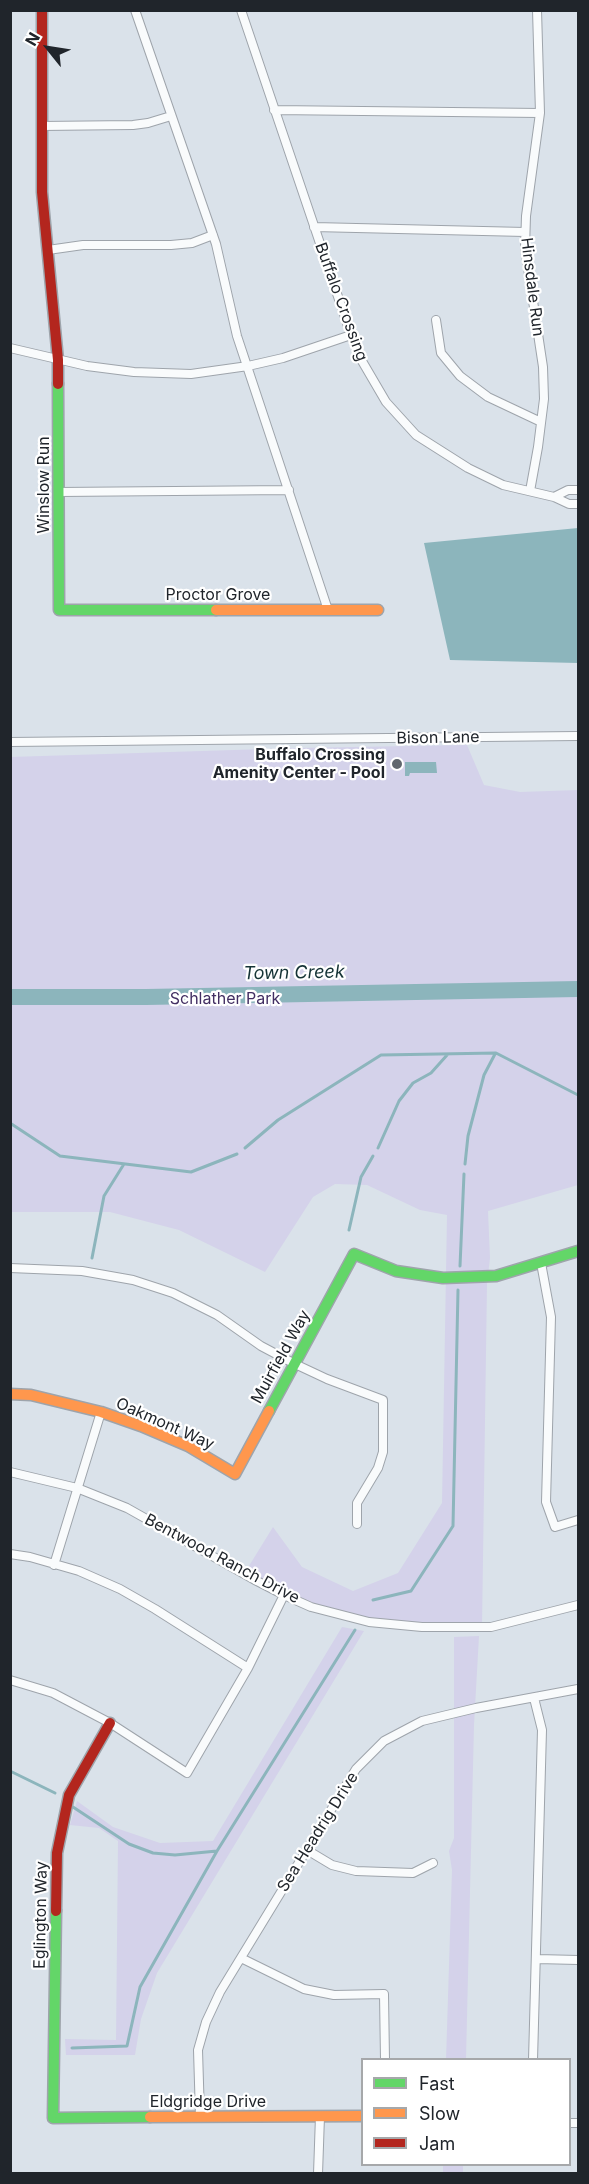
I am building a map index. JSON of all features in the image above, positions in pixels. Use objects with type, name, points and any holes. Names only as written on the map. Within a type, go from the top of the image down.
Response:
[{"type":"street","name":"Winslow Run","points":[[42,10],[42,192],[58,360],[59,610]]},
{"type":"street","points":[[135,10],[213,235],[237,336],[328,610]]},
{"type":"street","name":"Buffalo Crossing","points":[[241,10],[351,335],[362,361],[386,402],[416,435],[468,468],[503,485],[554,497],[569,504],[579,504]]},
{"type":"street","name":"Hinsdale Run","points":[[530,491],[544,399],[543,367],[526,265],[525,232],[540,113],[537,10]]},
{"type":"street","points":[[274,110],[540,113]]},
{"type":"street","points":[[41,126],[133,125],[171,116]]},
{"type":"street","points":[[314,227],[525,232]]},
{"type":"street","points":[[48,250],[83,244],[171,245],[192,243],[213,235]]},
{"type":"street","points":[[436,320],[441,353],[460,376],[488,397],[541,422]]},
{"type":"street","points":[[10,348],[87,366],[134,372],[191,374],[248,366],[283,358],[351,335]]},
{"type":"street","points":[[58,492],[289,490]]},
{"type":"street","name":"Buffalo Crossing","points":[[554,497],[568,490],[579,490]]},
{"type":"street","name":"Proctor Grove","points":[[59,610],[378,610]]},
{"type":"street","name":"Bison Lane","points":[[10,742],[579,736]]},
{"type":"street","points":[[579,1251],[541,1263],[551,1317],[546,1503],[555,1527],[579,1520]]},
{"type":"street","name":"Muirfield Way","points":[[235,1474],[354,1254],[396,1271],[443,1278],[496,1276],[541,1263]]},
{"type":"street","points":[[10,1268],[82,1271],[133,1280],[173,1293],[217,1315],[261,1346],[294,1364],[383,1400],[383,1452],[378,1468],[357,1503],[357,1524]]},
{"type":"street","name":"Oakmont Way","points":[[10,1394],[31,1395],[101,1412],[141,1426],[188,1446],[235,1474]]},
{"type":"street","points":[[54,1564],[101,1412]]},
{"type":"street","name":"Bentwood Ranch Drive","points":[[10,1472],[77,1488],[127,1508],[253,1580],[284,1595],[310,1607],[369,1623],[422,1627],[491,1626],[579,1605]]},
{"type":"street","points":[[10,1554],[30,1557],[79,1571],[120,1590],[155,1609],[248,1668]]},
{"type":"street","points":[[10,1680],[53,1693],[110,1724],[187,1773],[248,1668],[284,1595]]},
{"type":"street","name":"Sea Headrig Drive","points":[[200,2116],[198,2050],[206,2022],[220,1992],[356,1769],[384,1741],[422,1721],[476,1708],[579,1689]]},
{"type":"street","points":[[533,2058],[542,1730],[534,1698]]},
{"type":"street","name":"Eglington Way","points":[[53,2118],[57,1853],[69,1795],[110,1724]]},
{"type":"street","points":[[307,1850],[332,1865],[356,1871],[413,1872],[433,1863]]},
{"type":"street","points":[[241,1958],[304,1989],[334,1995],[384,1994],[385,2058]]},
{"type":"street","points":[[537,1959],[579,1960]]},
{"type":"street","points":[[318,2174],[320,2116]]},
{"type":"street","name":"Eldgridge Drive","points":[[53,2118],[361,2116]]},
{"type":"green space","name":"Schlather Park","points":[[467,745],[484,785],[520,792],[578,790],[578,1185],[488,1211],[490,1258],[487,1284],[482,1627],[369,1622],[311,1607],[244,1574],[273,1527],[302,1567],[353,1591],[398,1573],[442,1503],[447,1215],[420,1210],[367,1185],[335,1184],[313,1197],[265,1272],[179,1230],[110,1212],[11,1212],[10,757]]},
{"type":"green space","points":[[342,1627],[364,1631],[157,1973],[141,2019],[135,2055],[66,2055],[65,2039],[116,2040],[118,1841],[99,1828],[70,1825],[77,1801],[113,1827],[160,1843],[213,1841]]},
{"type":"green space","points":[[479,1636],[474,1725],[466,2058],[446,2058],[452,1870],[449,1851],[454,1838],[454,1637]]},
{"type":"green space","points":[[443,2166],[463,2166],[463,2173],[443,2173]]},
{"type":"shaded area","points":[[578,528],[578,663],[450,660],[424,543]]},
{"type":"shaded area","points":[[405,762],[436,762],[437,773],[410,773],[409,776],[405,776]]},
{"type":"waterway","name":"Town Creek","points":[[10,997],[146,997],[578,989]]},
{"type":"waterway","points":[[245,1148],[278,1120],[381,1055],[496,1053],[578,1095]]},
{"type":"waterway","points":[[378,1148],[399,1101],[413,1083],[431,1073],[448,1054]]},
{"type":"waterway","points":[[465,1164],[468,1136],[484,1075],[495,1054]]},
{"type":"waterway","points":[[10,1123],[60,1156],[191,1172],[237,1154]]},
{"type":"waterway","points":[[349,1230],[361,1177],[373,1156]]},
{"type":"waterway","points":[[92,1258],[104,1196],[124,1164]]},
{"type":"waterway","points":[[460,1266],[464,1174]]},
{"type":"waterway","points":[[373,1600],[411,1591],[453,1526],[458,1290]]},
{"type":"waterway","points":[[72,2048],[127,2046],[140,1987],[217,1851],[355,1630]]},
{"type":"waterway","points":[[10,1771],[55,1793]]},
{"type":"waterway","points":[[73,1807],[129,1844],[153,1853],[175,1855],[217,1851]]},
{"type":"traffic: fast","points":[[58,384],[59,610],[216,610]]},
{"type":"traffic: fast","points":[[269,1411],[354,1254],[396,1271],[443,1278],[496,1276],[578,1251]]},
{"type":"traffic: fast","points":[[56,1911],[53,2118],[150,2117]]},
{"type":"traffic: slow","points":[[216,610],[378,610]]},
{"type":"traffic: slow","points":[[10,1394],[31,1395],[101,1412],[141,1426],[188,1446],[235,1474],[269,1411]]},
{"type":"traffic: slow","points":[[150,2117],[361,2116]]},
{"type":"traffic: jam","points":[[42,10],[42,192],[58,360],[58,384]]},
{"type":"traffic: jam","points":[[56,1911],[57,1853],[69,1795],[110,1723]]},
{"type":"place","name":"Buffalo Crossing Amenity Center - Pool","points":[[397,764]]}]
